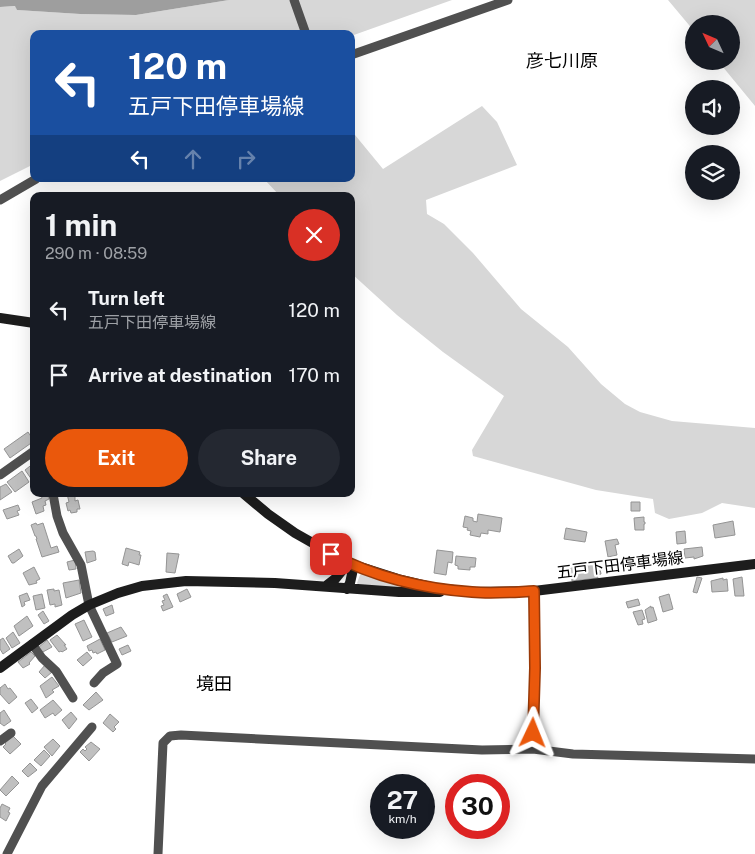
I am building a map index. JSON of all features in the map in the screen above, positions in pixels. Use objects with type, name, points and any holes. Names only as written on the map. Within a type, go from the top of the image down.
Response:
[{"type":"main road","points":[[0,318],[30,322]]},
{"type":"main road","name":"五戸下田停車場線","points":[[248,497],[295,533],[351,564],[398,579],[453,590],[472,592],[534,591],[755,564]]},
{"type":"main road","points":[[326,586],[351,564]]},
{"type":"main road","points":[[347,589],[350,583],[351,564]]},
{"type":"main road","points":[[0,668],[72,615],[89,605],[118,593],[161,583],[186,581],[326,586],[347,589],[435,593],[453,590]]},
{"type":"street","points":[[294,0],[305,30]]},
{"type":"street","points":[[355,54],[508,0]]},
{"type":"street","points":[[0,200],[31,182]]},
{"type":"street","points":[[0,475],[30,454]]},
{"type":"street","points":[[54,497],[62,533],[82,565],[89,605],[117,664],[103,673],[94,683]]},
{"type":"street","points":[[532,749],[535,668],[534,591]]},
{"type":"street","points":[[32,644],[42,658],[56,671],[73,698]]},
{"type":"street","points":[[7,854],[42,786],[92,727]]},
{"type":"street","points":[[0,742],[11,733]]},
{"type":"street","points":[[158,854],[163,743],[170,736],[482,750],[532,749],[573,754],[755,760]]},
{"type":"shaded area","points":[[0,0],[229,0],[136,15],[17,10],[15,6],[0,7]]},
{"type":"shaded area","points":[[229,0],[452,0],[355,35],[355,30],[30,30],[30,166],[0,181],[0,7],[16,6],[17,10],[80,14],[136,15]]},
{"type":"shaded area","points":[[668,0],[755,0],[755,106],[740,88],[740,80],[734,80],[725,70],[740,70],[740,15],[685,15],[685,20]]},
{"type":"shaded area","points":[[482,106],[497,122],[517,165],[426,200],[427,214],[444,224],[473,253],[521,309],[568,347],[601,384],[625,404],[640,412],[672,421],[755,428],[755,508],[722,503],[702,513],[669,519],[655,513],[653,499],[596,490],[473,456],[472,450],[504,396],[443,352],[397,315],[355,277],[355,192],[276,192],[267,182],[355,182],[355,135],[383,169]]},
{"type":"shaded area","points":[[363,573],[401,585],[399,589],[359,586],[357,583],[360,575]]},
{"type":"building","points":[[28,432],[30,435],[30,444],[10,458],[4,449]]},
{"type":"building","points":[[30,466],[30,477],[25,470]]},
{"type":"building","points":[[22,471],[29,482],[15,492],[7,482]]},
{"type":"building","points":[[6,484],[12,492],[0,500],[0,487]]},
{"type":"building","points":[[48,497],[49,499],[45,501],[44,511],[36,514],[32,502]]},
{"type":"building","points":[[68,497],[75,497],[75,501],[78,500],[80,509],[77,509],[77,512],[71,513],[70,510],[68,511],[66,503],[69,502]]},
{"type":"building","points":[[631,502],[640,502],[640,511],[631,511]]},
{"type":"building","points":[[18,505],[20,510],[17,511],[19,515],[7,519],[3,510]]},
{"type":"building","points":[[478,514],[502,518],[500,532],[488,530],[488,534],[481,533],[480,537],[470,535],[471,531],[463,527],[465,516],[473,518],[473,521],[477,522]]},
{"type":"building","points":[[644,517],[644,530],[635,530],[634,518]]},
{"type":"building","points":[[733,521],[735,535],[715,538],[713,525]]},
{"type":"building","points":[[36,523],[37,525],[43,523],[51,548],[57,546],[59,552],[42,557],[31,525]]},
{"type":"building","points":[[566,528],[587,532],[585,542],[564,539]]},
{"type":"building","points":[[685,531],[686,543],[677,544],[676,532]]},
{"type":"building","points":[[617,539],[619,544],[615,545],[617,555],[608,557],[605,541]]},
{"type":"building","points":[[702,547],[703,556],[694,559],[694,557],[685,558],[684,549]]},
{"type":"building","points":[[126,548],[140,552],[139,565],[129,562],[128,566],[122,564]]},
{"type":"building","points":[[19,549],[23,556],[12,563],[8,556]]},
{"type":"building","points":[[437,550],[453,552],[452,563],[448,562],[446,575],[434,573]]},
{"type":"building","points":[[85,552],[95,552],[96,560],[87,563]]},
{"type":"building","points":[[167,553],[179,554],[175,573],[166,572]]},
{"type":"building","points":[[456,556],[476,558],[475,567],[470,567],[470,570],[458,569],[458,566],[455,565]]},
{"type":"building","points":[[75,560],[76,569],[69,570],[67,562]]},
{"type":"building","points":[[596,563],[597,569],[600,569],[601,574],[597,575],[598,578],[572,581],[570,566]]},
{"type":"building","points":[[34,567],[40,579],[36,581],[37,583],[29,585],[23,573]]},
{"type":"building","points":[[697,577],[702,578],[697,593],[693,592]]},
{"type":"building","points":[[742,577],[744,596],[735,596],[733,579]]},
{"type":"building","points":[[723,578],[723,580],[727,579],[728,591],[712,592],[711,581]]},
{"type":"building","points":[[79,580],[81,593],[66,598],[63,583]]},
{"type":"building","points":[[54,589],[54,591],[59,590],[62,605],[55,607],[55,604],[50,605],[47,590]]},
{"type":"building","points":[[187,589],[191,597],[180,602],[177,594]]},
{"type":"building","points":[[27,593],[30,600],[24,602],[25,605],[22,607],[19,596]]},
{"type":"building","points":[[42,594],[45,608],[36,610],[33,596]]},
{"type":"building","points":[[167,594],[173,607],[163,611],[161,606],[164,605],[162,601],[165,600],[163,596]]},
{"type":"building","points":[[669,594],[673,609],[663,612],[659,597]]},
{"type":"building","points":[[638,599],[640,605],[628,608],[626,602]]},
{"type":"building","points":[[112,605],[114,613],[106,616],[103,609]]},
{"type":"building","points":[[651,606],[657,620],[648,623],[645,610]]},
{"type":"building","points":[[642,610],[645,619],[642,620],[643,624],[638,625],[633,612]]},
{"type":"building","points":[[43,611],[49,621],[44,624],[38,615]]},
{"type":"building","points":[[27,616],[33,626],[19,636],[14,626]]},
{"type":"building","points":[[84,620],[92,637],[83,641],[75,624]]},
{"type":"building","points":[[121,627],[127,636],[112,642],[107,633]]},
{"type":"building","points":[[13,632],[20,643],[12,648],[6,638]]},
{"type":"building","points":[[57,635],[66,645],[64,645],[67,649],[62,652],[59,652],[50,640]]},
{"type":"building","points":[[3,638],[10,649],[3,654],[0,649],[0,640]]},
{"type":"building","points":[[100,639],[105,650],[97,654],[96,652],[93,653],[92,650],[89,651],[87,646]]},
{"type":"building","points":[[47,640],[52,647],[41,653],[38,648]]},
{"type":"building","points":[[128,645],[131,651],[122,655],[119,649]]},
{"type":"building","points":[[31,652],[35,656],[30,664],[23,668],[18,662]]},
{"type":"building","points":[[87,652],[92,658],[83,666],[77,660]]},
{"type":"building","points":[[45,665],[52,672],[45,678],[39,672]]},
{"type":"building","points":[[52,677],[59,686],[52,690],[54,692],[46,698],[40,686]]},
{"type":"building","points":[[5,684],[17,697],[9,704],[0,694],[0,688]]},
{"type":"building","points":[[96,692],[103,700],[89,710],[83,705]]},
{"type":"building","points":[[31,699],[38,708],[32,713],[25,703]]},
{"type":"building","points":[[53,700],[62,710],[55,716],[53,713],[45,718],[40,710]]},
{"type":"building","points":[[4,710],[11,721],[4,726],[0,723],[0,713]]},
{"type":"building","points":[[71,712],[77,719],[69,729],[62,720]]},
{"type":"building","points":[[110,714],[119,722],[114,727],[116,729],[113,732],[103,723]]},
{"type":"building","points":[[13,736],[21,744],[10,754],[3,747]]},
{"type":"building","points":[[53,739],[60,746],[52,756],[44,747]]},
{"type":"building","points":[[91,742],[100,749],[89,761],[80,752],[83,749],[85,751],[87,749],[85,747]]},
{"type":"building","points":[[44,750],[50,756],[41,766],[34,760]]},
{"type":"building","points":[[30,763],[37,770],[28,777],[22,771]]},
{"type":"building","points":[[12,776],[19,783],[6,796],[0,790]]},
{"type":"building","points":[[2,804],[10,808],[6,821],[0,817]]},
{"type":"district","name":"彦七川原","points":[[562,60]]},
{"type":"district","name":"境田","points":[[214,683]]},
{"type":"route","points":[[331,554],[348,563],[398,579],[436,588],[472,592],[534,591],[535,668],[533,733]]}]
